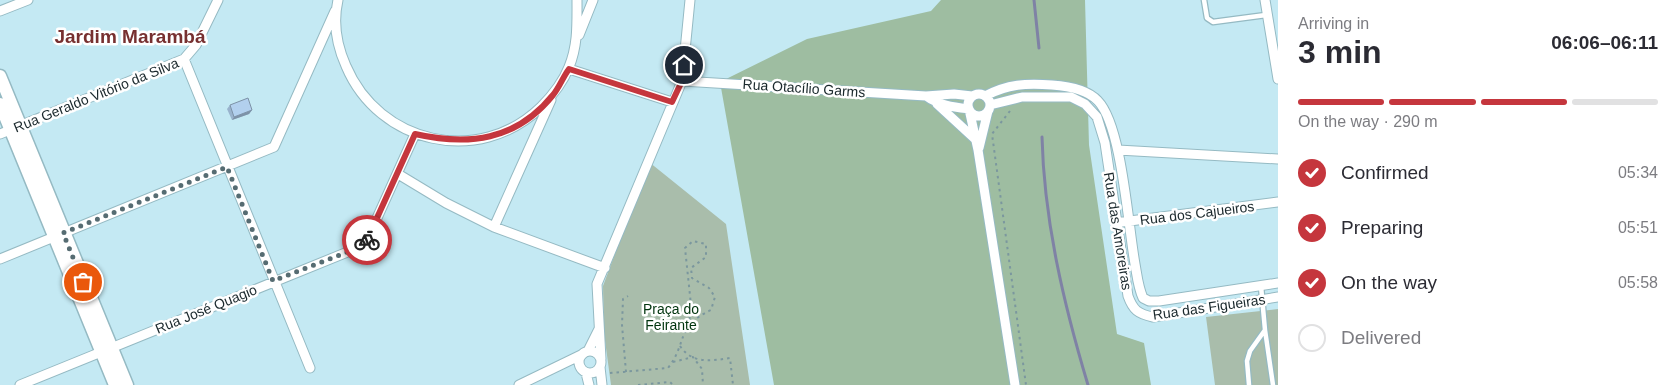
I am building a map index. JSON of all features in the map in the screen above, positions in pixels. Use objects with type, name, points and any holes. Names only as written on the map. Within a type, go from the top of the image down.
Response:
[{"type":"main road","points":[[0,76],[11,130]]},
{"type":"main road","points":[[0,104],[106,349],[127,385]]},
{"type":"main road","points":[[106,349],[115,385]]},
{"type":"street","points":[[0,11],[28,0]]},
{"type":"street","name":"Rua Geraldo Vitório da Silva","points":[[11,130],[184,59],[196,45],[218,0]]},
{"type":"street","points":[[0,259],[274,147],[336,11],[338,0]]},
{"type":"street","points":[[577,0],[578,38]]},
{"type":"street","points":[[494,227],[553,95],[569,69],[578,38],[593,0]]},
{"type":"street","points":[[602,385],[597,284],[682,81],[690,0]]},
{"type":"street","points":[[1265,0],[1278,79]]},
{"type":"street","points":[[336,11],[339,50],[354,86],[381,115],[415,134],[445,141],[475,140],[505,132],[531,116],[553,95]]},
{"type":"street","points":[[184,59],[310,368]]},
{"type":"street","points":[[569,69],[672,102]]},
{"type":"street","name":"Rua Otacílio Garms","points":[[682,81],[930,98],[969,109]]},
{"type":"street","points":[[1015,385],[978,150],[969,109],[968,101],[972,96],[979,94],[986,96],[1002,87],[1027,83],[1061,85],[1081,90],[1097,100],[1105,112],[1118,150],[1278,158]]},
{"type":"street","name":"Rua Otacílio Garms","points":[[930,98],[954,94],[972,96]]},
{"type":"street","points":[[978,150],[989,108],[986,96]]},
{"type":"street","name":"Rua das Amoreiras","points":[[989,108],[1022,97],[1071,97],[1085,104],[1097,117],[1105,143],[1128,296],[1132,307],[1140,315]]},
{"type":"street","points":[[930,98],[976,141]]},
{"type":"street","points":[[969,109],[979,116],[989,108]]},
{"type":"street","name":"Rua José Quagio","points":[[20,385],[355,249],[368,238],[415,134]]},
{"type":"street","name":"Rua das Amoreiras","points":[[1118,150],[1140,292],[1142,298],[1148,301]]},
{"type":"street","points":[[398,174],[494,227],[605,268]]},
{"type":"street","name":"Rua dos Cajueiros","points":[[1116,223],[1278,202]]},
{"type":"street","name":"Rua das Figueiras","points":[[1148,301],[1278,283]]},
{"type":"street","name":"Rua das Figueiras","points":[[1140,315],[1153,317],[1278,297]]},
{"type":"street","points":[[589,385],[584,371],[579,365],[580,359],[586,352],[600,326]]},
{"type":"street","points":[[520,385],[586,352],[598,355],[602,367]]},
{"type":"street","points":[[554,368],[591,373],[602,367]]},
{"type":"lane","points":[[1204,0],[1207,18],[1213,22],[1266,15]]},
{"type":"lane","points":[[1261,286],[1273,385]]},
{"type":"lane","points":[[1249,385],[1247,361],[1250,352],[1265,330]]},
{"type":"path","points":[[1011,109],[992,134],[1026,385]]},
{"type":"path","points":[[602,367],[626,372],[668,368],[677,357],[689,323],[692,305],[685,248],[693,241],[706,244],[706,257],[691,268],[692,278],[709,288],[714,297],[711,310],[689,323]]},
{"type":"path","points":[[626,372],[622,324],[623,299],[628,296]]},
{"type":"path","points":[[680,344],[686,354],[693,357],[709,361],[730,358],[733,385]]},
{"type":"path","points":[[673,362],[693,357]]},
{"type":"path","points":[[693,357],[702,370],[703,385]]},
{"type":"path","points":[[638,385],[670,382],[673,385]]},
{"type":"green space","points":[[941,0],[1085,0],[1089,145],[1117,334],[1144,343],[1151,385],[774,385],[720,82],[807,39],[931,11]]},
{"type":"green space","name":"Praça do Feirante","points":[[649,162],[726,224],[750,385],[611,385],[604,333],[603,286]]},
{"type":"green space","points":[[1278,309],[1278,385],[1215,385],[1206,317]]},
{"type":"building","points":[[248,98],[252,110],[234,117],[230,105]]},
{"type":"waterway","points":[[1034,0],[1039,48]]},
{"type":"waterway","points":[[1042,137],[1051,231],[1063,294],[1088,385]]},
{"type":"way so far","points":[[83,282],[63,233],[227,167],[273,281],[355,249],[367,240]]},
{"type":"district","name":"Jardim Marambá","points":[[130,36]]},
{"type":"route","points":[[367,240],[415,134],[445,141],[475,140],[505,132],[531,116],[553,95],[569,69],[672,102],[682,81],[684,65]]}]
